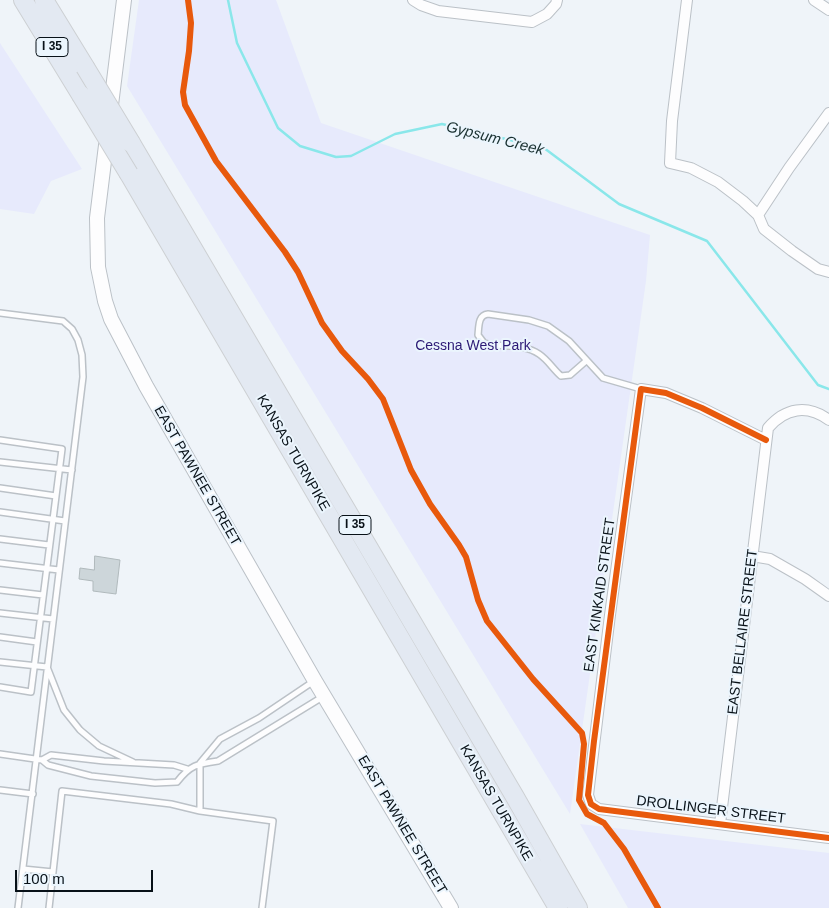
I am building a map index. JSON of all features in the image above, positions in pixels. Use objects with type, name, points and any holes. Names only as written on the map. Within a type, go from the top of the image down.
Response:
[{"type":"highway","name":"KANSAS TURNPIKE","points":[[23,0],[129,174],[558,908]]},
{"type":"highway","name":"KANSAS TURNPIKE","points":[[44,0],[131,143],[516,797],[578,908]]},
{"type":"main road","name":"EAST PAWNEE STREET","points":[[124,0],[97,218],[98,267],[111,319],[146,386],[315,681],[451,908]]},
{"type":"street","points":[[413,0],[438,11],[500,20],[532,22],[546,14],[556,4],[557,0]]},
{"type":"street","points":[[687,0],[672,122],[670,163],[691,168],[718,182],[758,215],[764,229],[818,270],[829,272]]},
{"type":"street","points":[[814,0],[829,10]]},
{"type":"street","points":[[758,215],[829,113]]},
{"type":"street","points":[[641,389],[666,393],[702,408],[766,440]]},
{"type":"street","name":"EAST KINKAID STREET","points":[[591,804],[588,795],[594,740],[641,389]]},
{"type":"street","name":"EAST BELLAIRE STREET","points":[[720,824],[768,428],[774,420],[794,410],[810,411],[829,420]]},
{"type":"street","points":[[752,556],[770,559],[805,579],[829,596]]},
{"type":"street","name":"DROLLINGER STREET","points":[[591,804],[599,809],[829,838]]},
{"type":"lane","points":[[0,313],[63,321],[72,329],[78,340],[82,355],[83,377],[47,667],[39,760],[18,908]]},
{"type":"lane","points":[[586,361],[570,375],[561,376],[553,366],[537,353],[526,348],[484,343],[478,335],[481,317],[484,314],[488,314],[529,320],[548,326],[569,341],[603,378],[641,389]]},
{"type":"lane","points":[[0,440],[62,449],[31,692],[0,687]]},
{"type":"lane","points":[[0,462],[72,470]]},
{"type":"lane","points":[[0,488],[56,496]]},
{"type":"lane","points":[[0,512],[66,520]]},
{"type":"lane","points":[[0,540],[49,545]]},
{"type":"lane","points":[[0,563],[59,570]]},
{"type":"lane","points":[[0,590],[43,595]]},
{"type":"lane","points":[[0,613],[53,619]]},
{"type":"lane","points":[[0,637],[37,642]]},
{"type":"lane","points":[[0,662],[47,667]]},
{"type":"lane","points":[[47,667],[64,710],[80,730],[99,746],[133,762]]},
{"type":"lane","points":[[200,811],[200,764],[220,739],[253,721],[315,681]]},
{"type":"lane","points":[[0,754],[39,760],[48,765],[91,776],[155,783],[177,782],[186,769],[218,761],[324,696]]},
{"type":"lane","points":[[39,760],[52,755],[174,765],[186,769]]},
{"type":"lane","points":[[0,790],[33,794]]},
{"type":"lane","points":[[49,908],[62,791],[171,804],[200,811],[273,821],[262,908]]},
{"type":"lane","points":[[23,869],[53,872]]},
{"type":"green space","name":"Cessna West Park","points":[[139,0],[276,0],[321,123],[650,235],[646,281],[570,814],[127,86]]},
{"type":"green space","points":[[0,43],[82,169],[51,181],[34,214],[0,209]]},
{"type":"green space","points":[[580,824],[829,853],[829,908],[628,908]]},
{"type":"building","points":[[95,556],[120,560],[116,594],[93,591],[93,581],[79,579],[80,568],[94,570]]},
{"type":"waterway","name":"Gypsum Creek","points":[[228,0],[237,43],[278,128],[300,146],[336,157],[351,156],[395,134],[442,124],[544,148],[619,204],[707,241],[818,385],[829,389]]},
{"type":"cycle path","points":[[188,0],[191,23],[183,92],[185,105],[216,161],[298,272],[322,323],[342,351],[368,379],[383,399],[411,470],[430,504],[466,557],[478,600],[487,621],[533,679],[582,733],[584,744],[579,800],[587,814],[604,823],[624,849],[658,908]]},
{"type":"cycle path","points":[[591,804],[588,795],[594,741],[641,389],[666,393],[702,408],[766,440]]},
{"type":"cycle path","points":[[591,804],[599,809],[829,838]]}]
